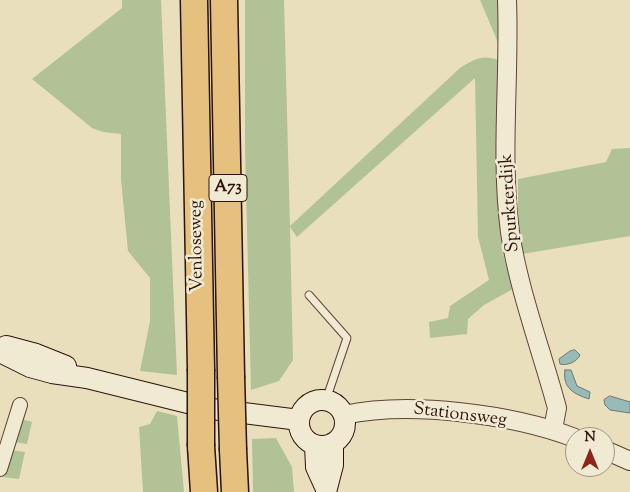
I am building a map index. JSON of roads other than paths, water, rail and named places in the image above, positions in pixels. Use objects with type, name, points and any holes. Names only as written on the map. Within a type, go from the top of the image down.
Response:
[{"type":"highway","name":"Venloseweg","points":[[194,0],[201,446],[204,492]]},
{"type":"highway","name":"Venloseweg","points":[[224,0],[231,376],[236,492]]},
{"type":"main road","points":[[0,345],[50,358],[88,378]]},
{"type":"main road","points":[[0,352],[30,367],[52,373],[88,378],[212,409],[299,420]]},
{"type":"main road","points":[[324,444],[343,431],[344,415],[337,405],[326,400],[308,404],[299,420],[302,435],[324,444],[333,466],[326,491]]},
{"type":"street","name":"Spurkterdijk","points":[[506,0],[510,231],[516,263],[558,408],[553,429]]},
{"type":"street","points":[[0,468],[20,405]]},
{"type":"street","name":"Stationsweg","points":[[344,415],[379,410],[415,410],[469,415],[553,429],[565,434]]},
{"type":"street","points":[[615,454],[630,461]]},
{"type":"lane","points":[[309,295],[346,338],[326,400]]},
{"type":"water","points":[[575,350],[580,355],[577,360],[569,364],[560,364],[559,359],[570,351]]},
{"type":"water","points":[[565,370],[571,370],[577,386],[590,392],[589,399],[578,395],[567,386]]},
{"type":"water","points":[[610,396],[630,402],[630,413],[610,410],[605,405],[604,400]]}]
